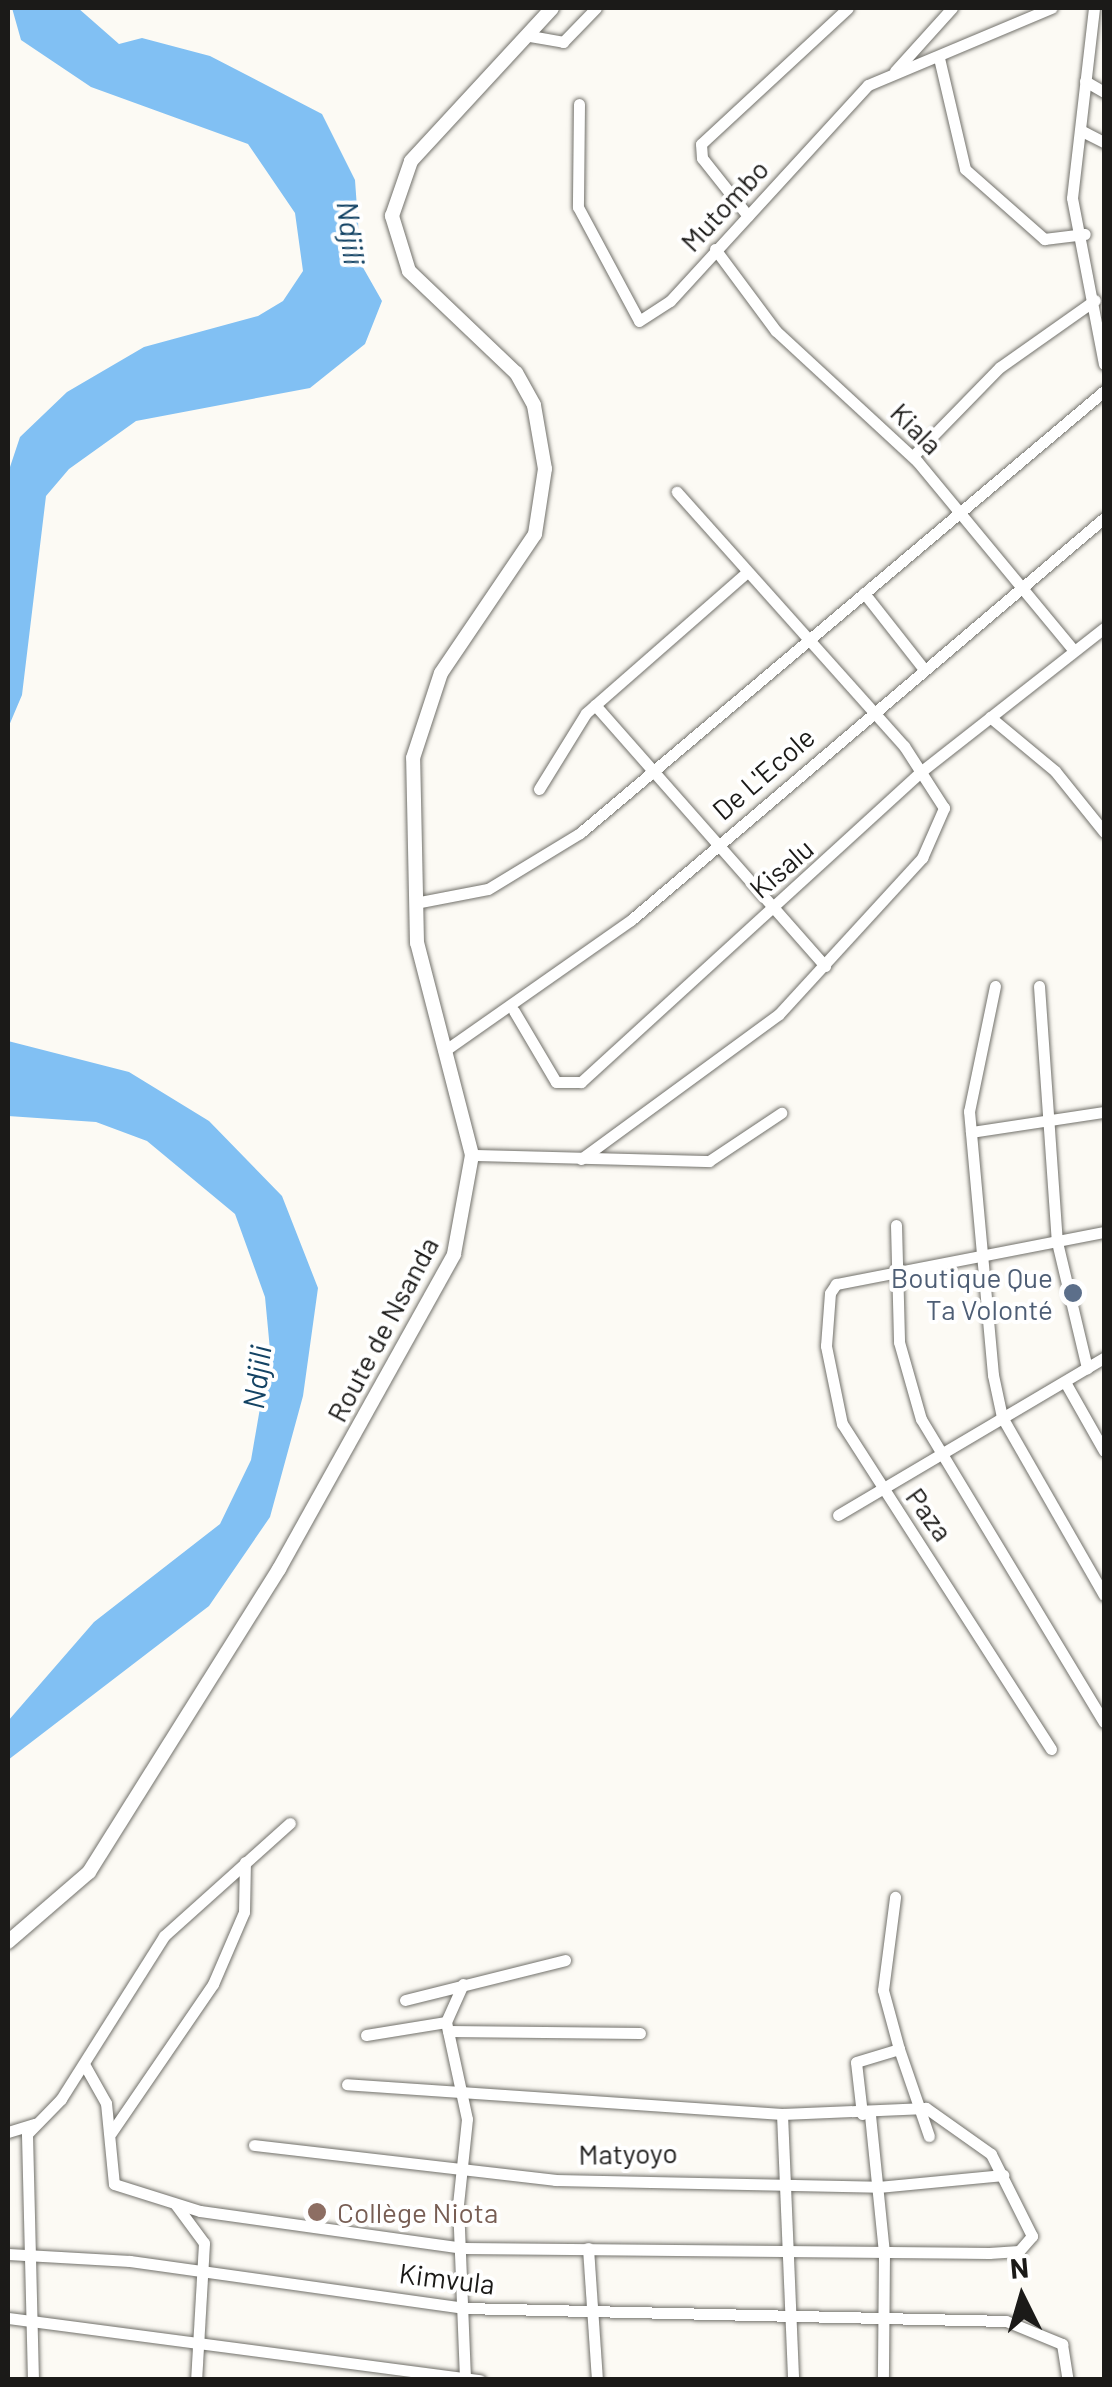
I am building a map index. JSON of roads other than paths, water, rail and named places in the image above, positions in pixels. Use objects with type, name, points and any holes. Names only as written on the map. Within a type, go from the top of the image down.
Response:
[{"type":"street","name":"Route de Nsanda","points":[[8,1942],[89,1872],[278,1568],[454,1254],[472,1155],[423,982],[410,801],[426,704],[535,534],[545,469],[534,405],[516,373],[409,271],[397,246],[394,190],[552,8]]},
{"type":"street","points":[[530,36],[563,42],[596,8]]},
{"type":"street","points":[[748,216],[702,158],[701,144],[848,8]]},
{"type":"street","points":[[895,72],[952,8]]},
{"type":"street","name":"Mutombo","points":[[579,104],[584,182],[577,202],[633,318],[670,301],[868,86],[1050,8]]},
{"type":"street","points":[[1094,8],[1072,198],[1085,234],[1104,364]]},
{"type":"street","points":[[939,58],[965,169],[1044,238],[1085,234]]},
{"type":"street","points":[[1085,81],[1104,92]]},
{"type":"street","points":[[1082,131],[1104,142]]},
{"type":"street","name":"Kiala","points":[[715,249],[776,332],[912,456],[1074,651]]},
{"type":"street","points":[[912,456],[1000,367],[1095,300]]},
{"type":"street","points":[[415,904],[488,890],[534,865],[658,770],[1104,391]]},
{"type":"street","points":[[582,1159],[779,1014],[922,858],[944,808],[923,770],[677,492]]},
{"type":"street","name":"De L'Ecole","points":[[444,1051],[514,1011],[719,844],[1017,584],[1104,518]]},
{"type":"street","points":[[539,789],[595,705],[746,574]]},
{"type":"street","points":[[864,594],[923,668]]},
{"type":"street","name":"Kisalu","points":[[514,1011],[556,1082],[575,1085],[773,912],[923,770],[1104,628]]},
{"type":"street","points":[[595,705],[658,770],[773,912],[825,966]]},
{"type":"street","points":[[990,718],[1055,770],[1104,832]]},
{"type":"street","points":[[995,986],[970,1080],[970,1132],[1002,1418],[1104,1595]]},
{"type":"street","points":[[1038,986],[1057,1242],[1087,1368]]},
{"type":"street","points":[[970,1132],[1046,1124],[1104,1112]]},
{"type":"street","points":[[472,1155],[723,1158],[781,1113]]},
{"type":"street","points":[[896,1225],[898,1342],[940,1455],[1104,1722]]},
{"type":"street","points":[[898,1275],[1104,1232]]},
{"type":"street","name":"Paza","points":[[898,1275],[831,1288],[826,1346],[840,1418],[878,1484],[1051,1749]]},
{"type":"street","points":[[838,1515],[878,1484],[940,1455],[1104,1358]]},
{"type":"street","points":[[1065,1382],[1104,1451]]},
{"type":"street","points":[[32,2380],[24,2251],[24,2141],[84,2064],[164,1936],[290,1823]]},
{"type":"street","points":[[112,2133],[213,1984],[244,1912],[245,1862]]},
{"type":"street","points":[[895,1897],[883,1990],[898,2050],[926,2108],[929,2136]]},
{"type":"street","points":[[404,2000],[564,1960]]},
{"type":"street","points":[[463,1984],[447,2027],[463,2097],[465,2379]]},
{"type":"street","points":[[366,2035],[447,2027],[640,2033]]},
{"type":"street","points":[[883,2380],[884,2252],[878,2187],[856,2062],[898,2050]]},
{"type":"street","points":[[84,2064],[112,2133],[118,2188],[176,2206],[462,2248],[791,2246],[884,2252],[1019,2251],[1032,2233],[1003,2175],[983,2147],[926,2108],[866,2114],[782,2114],[463,2097],[347,2084]]},
{"type":"street","points":[[782,2114],[778,2184],[791,2246],[793,2380]]},
{"type":"street","points":[[8,2132],[35,2124]]},
{"type":"street","name":"Matyoyo","points":[[254,2145],[462,2176],[878,2187],[1003,2175]]},
{"type":"street","points":[[176,2206],[202,2239],[205,2273],[196,2380]]},
{"type":"street","points":[[588,2248],[596,2315],[597,2380]]},
{"type":"street","name":"Kimvula","points":[[8,2254],[24,2251],[464,2308],[596,2315],[1017,2323],[1062,2344],[1068,2380]]},
{"type":"street","points":[[8,2318],[198,2340],[399,2376],[480,2380]]},
{"type":"water","name":"Ndjili","points":[[12,8],[78,8],[119,44],[142,38],[210,56],[322,114],[355,180],[361,264],[382,301],[365,344],[310,388],[136,421],[69,469],[46,496],[22,695],[8,728],[8,473],[20,437],[67,392],[144,347],[258,316],[283,301],[303,271],[295,213],[248,144],[91,87],[21,40]]},
{"type":"water","points":[[8,1041],[129,1072],[209,1121],[282,1196],[318,1288],[303,1396],[270,1517],[209,1606],[8,1760],[8,1721],[94,1622],[220,1524],[251,1460],[270,1350],[265,1297],[235,1214],[147,1141],[96,1122],[8,1116]]},
{"type":"place","name":"Boutique Que Ta Volonté","points":[[1073,1293]]},
{"type":"place","name":"Collège Niota","points":[[317,2212]]}]
